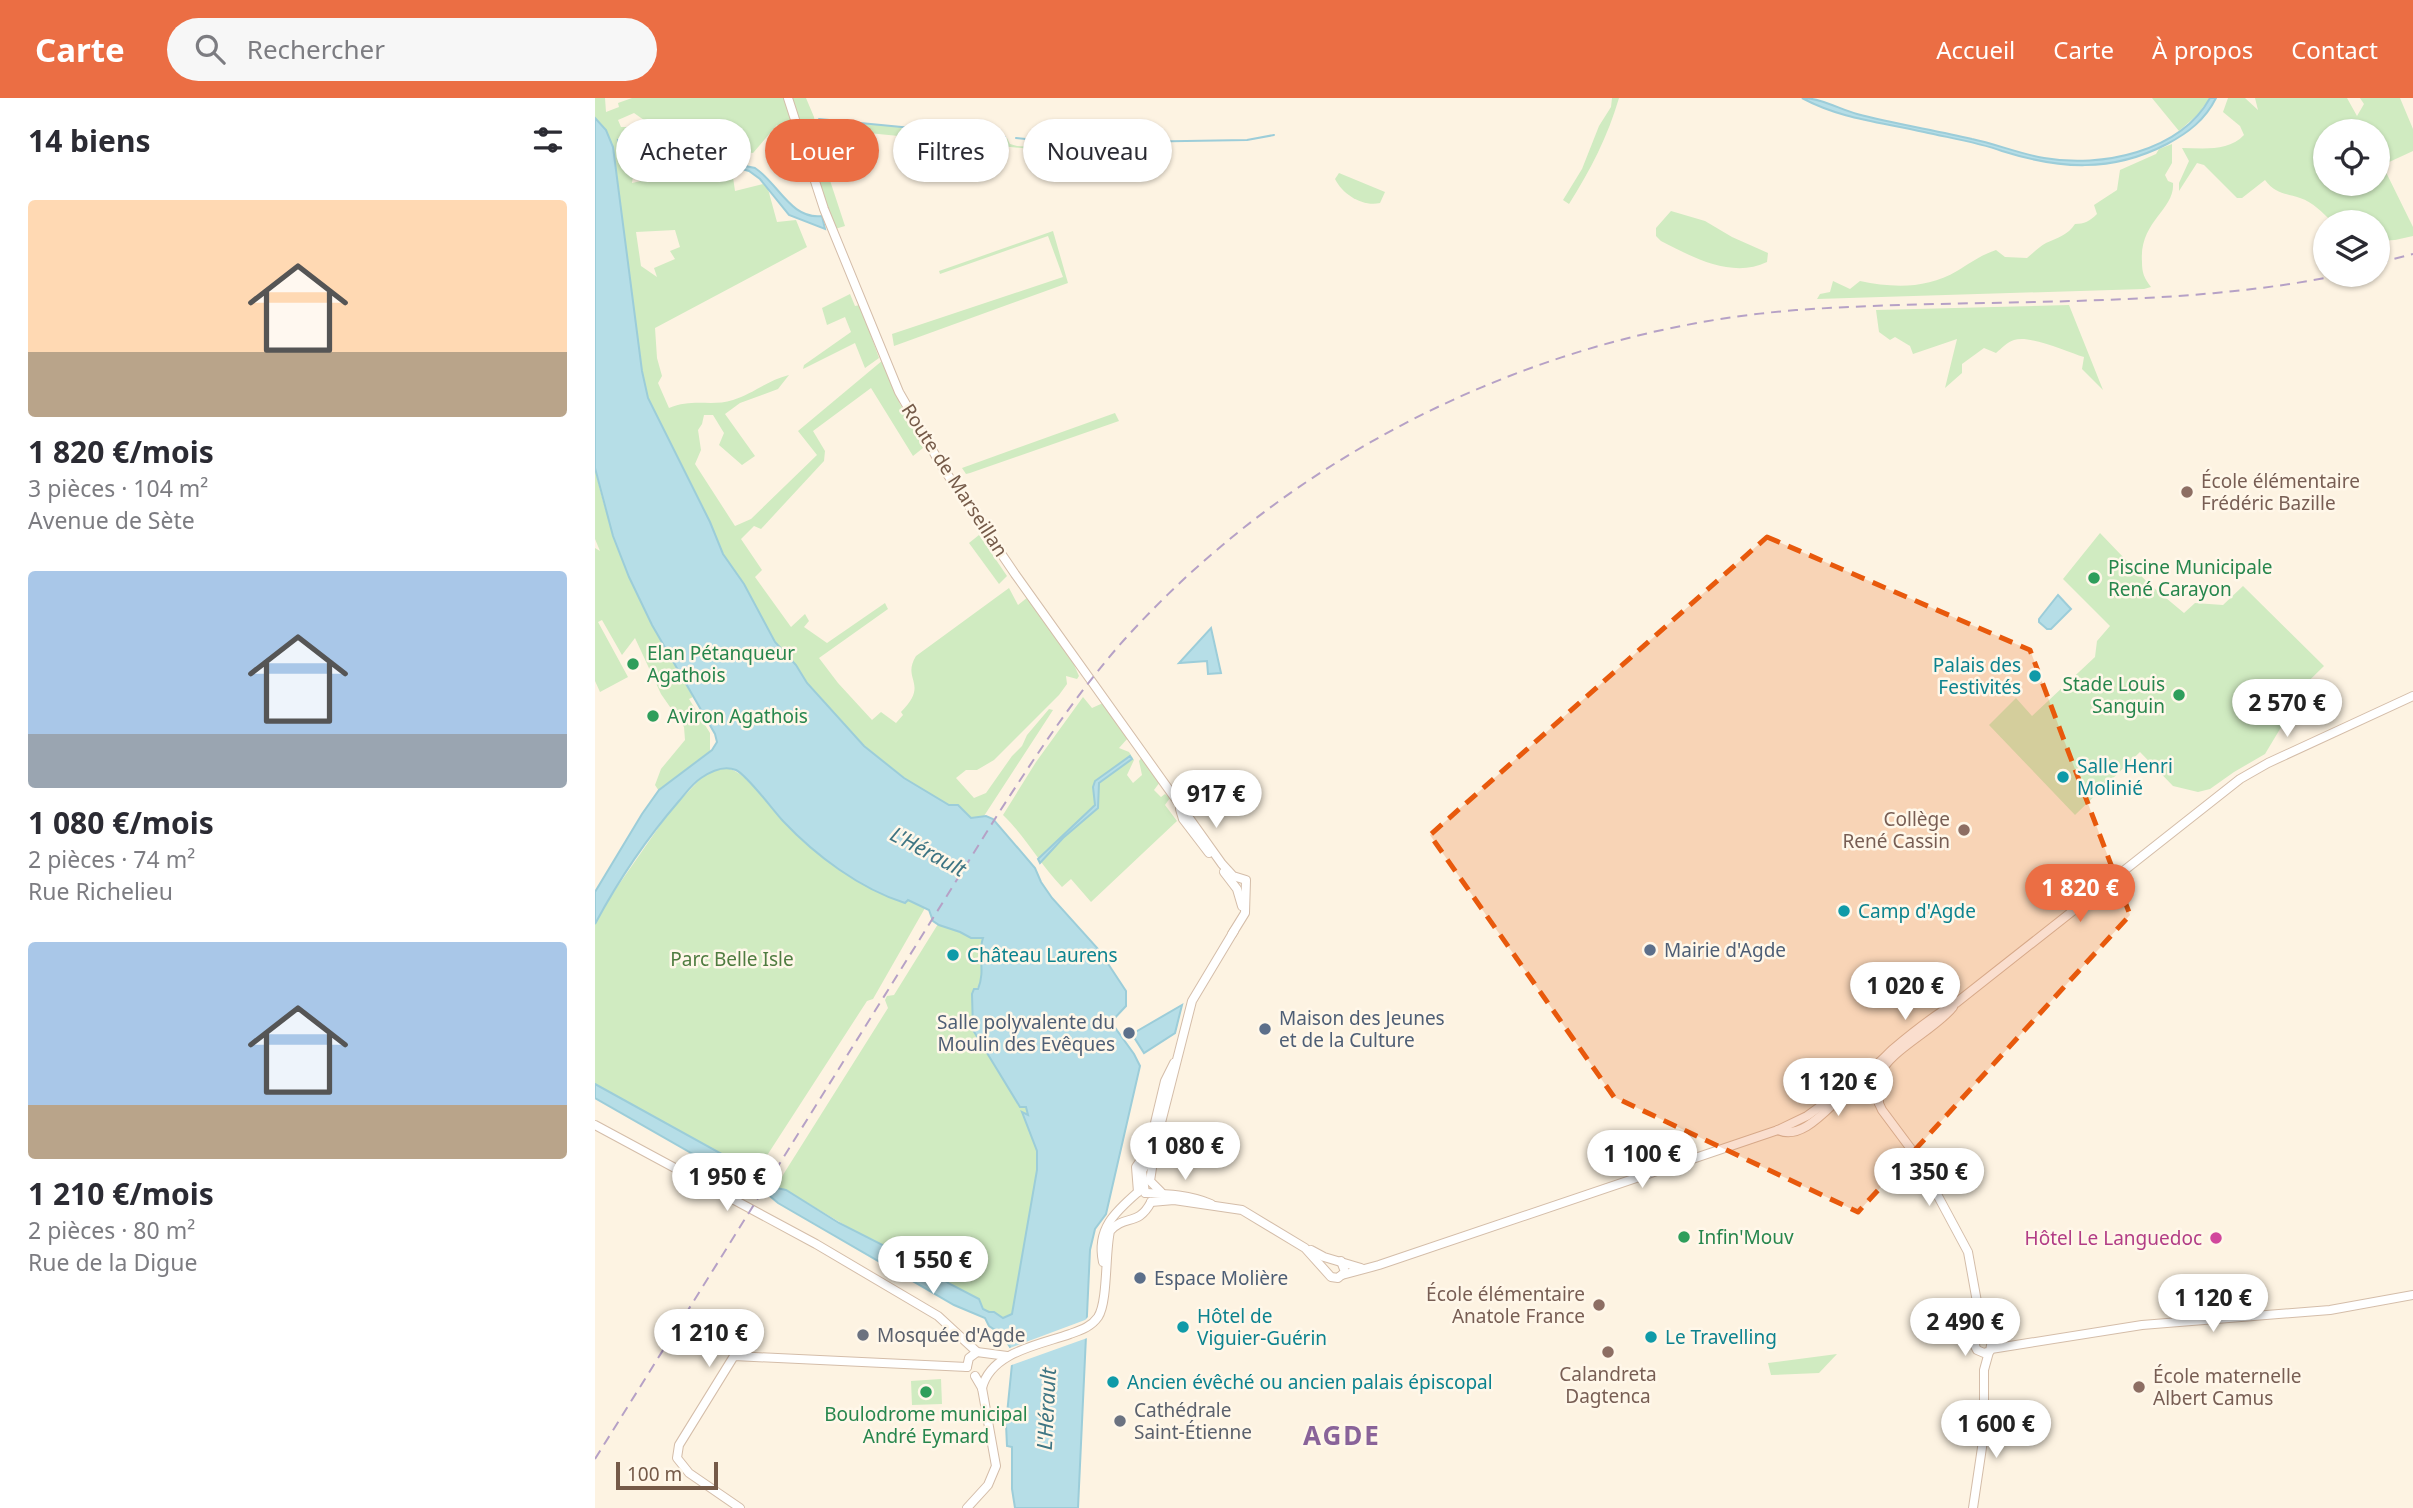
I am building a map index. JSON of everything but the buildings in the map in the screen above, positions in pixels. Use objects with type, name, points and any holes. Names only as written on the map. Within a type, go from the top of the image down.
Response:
[{"type":"main road","name":"Route de Marseillan","points":[[788,98],[824,207],[899,392],[941,465],[1177,803],[1236,884],[1246,880],[1245,913],[1233,934]]},
{"type":"main road","points":[[1305,1248],[1327,1273],[1335,1278],[1778,1130],[1807,1116],[1872,1077],[1899,1044],[1943,1010],[1957,1003],[2241,779],[2268,763],[2413,696]]},
{"type":"main road","points":[[1164,1194],[1150,1181],[1154,1150],[1192,1001],[1233,934],[1242,911],[1236,884]]},
{"type":"main road","points":[[1178,1058],[1165,1081],[1149,1148],[1136,1167],[1145,1195],[1156,1200],[1234,1208],[1249,1214],[1305,1248],[1352,1266],[1366,1268]]},
{"type":"main road","points":[[1872,1077],[1879,1106],[1915,1154],[1962,1238],[1971,1266],[1988,1346],[1984,1370],[1984,1434],[1973,1508]]},
{"type":"main road","points":[[1778,1130],[1785,1133],[1798,1132],[1852,1087],[1872,1077]]},
{"type":"main road","points":[[595,1125],[816,1244],[938,1316],[977,1352],[1006,1356]]},
{"type":"main road","points":[[982,1388],[985,1376],[991,1368],[1006,1356],[1083,1329],[1097,1318],[1103,1299],[1110,1231],[1119,1223],[1139,1218],[1145,1195],[1142,1171],[1154,1150]]},
{"type":"main road","points":[[1105,1267],[1102,1258],[1103,1231],[1123,1206],[1145,1195],[1164,1194],[1199,1199],[1217,1206]]},
{"type":"main road","points":[[1123,1206],[1123,1215],[1129,1220]]},
{"type":"main road","points":[[1327,1273],[1327,1264],[1338,1260]]},
{"type":"main road","points":[[1338,1260],[1345,1268],[1342,1275]]},
{"type":"main road","points":[[1979,1313],[1975,1346],[1988,1346],[2142,1325],[2330,1310],[2413,1295]]},
{"type":"main road","points":[[1977,1338],[1988,1346]]},
{"type":"main road","points":[[964,1341],[968,1362],[982,1388],[996,1466],[988,1485],[967,1508]]},
{"type":"main road","points":[[740,1508],[689,1472],[677,1458],[678,1445],[734,1356],[968,1362],[977,1352]]},
{"type":"main road","points":[[988,1355],[991,1368]]},
{"type":"main road","points":[[975,1376],[985,1376]]},
{"type":"highlighted area","points":[[1767,537],[2030,650],[2130,915],[1858,1212],[1614,1097],[1430,835]]},
{"type":"green space","points":[[595,98],[605,98],[606,112],[619,107],[618,103],[632,98],[806,98],[814,119],[765,119],[765,139],[753,153],[751,119],[643,119],[634,113],[616,119],[616,170],[613,147],[606,130],[595,118]]},
{"type":"green space","points":[[1612,98],[1619,98],[1604,140],[1569,204],[1563,200],[1582,169],[1599,126],[1611,107]]},
{"type":"green space","points":[[2152,98],[2210,98],[2197,115],[2179,131]]},
{"type":"green space","points":[[2228,98],[2245,98],[2258,110],[2255,98],[2347,98],[2357,116],[2364,104],[2360,98],[2400,98],[2413,129],[2413,151],[2390,162],[2390,119],[2313,119],[2313,196],[2390,196],[2390,180],[2413,227],[2413,236],[2390,240],[2390,210],[2319,210],[2309,202],[2277,191],[2265,180],[2242,198],[2237,198],[2204,165],[2197,163],[2179,191],[2179,183],[2189,161],[2182,148],[2223,147],[2244,135],[2240,126],[2223,112]]},
{"type":"green space","points":[[879,125],[893,126],[893,135],[879,134]]},
{"type":"green space","points":[[2172,144],[2172,163],[2165,175],[2168,181],[2173,183],[2172,192],[2169,201],[2151,226],[2143,248],[2143,272],[2151,287],[1817,299],[1820,294],[1830,292],[1833,281],[1850,289],[1860,281],[1885,285],[1922,284],[1946,277],[1996,250],[2005,257],[2027,258],[2043,245],[2066,234],[2075,224],[2092,219],[2097,214],[2094,205],[2117,190],[2120,170]]},
{"type":"green space","points":[[1339,173],[1385,192],[1380,203],[1367,203],[1348,195],[1335,179]]},
{"type":"green space","points":[[618,182],[734,182],[735,191],[763,184],[768,189],[777,222],[796,220],[807,247],[655,328],[657,358],[662,376],[658,383],[669,408],[733,400],[789,375],[778,389],[740,403],[725,414],[755,456],[742,465],[719,445],[724,433],[713,415],[704,415],[698,430],[701,450],[695,464],[735,526],[751,519],[817,455],[798,431],[883,360],[900,404],[923,448],[913,456],[871,388],[813,431],[825,451],[824,461],[761,529],[754,526],[741,539],[762,570],[755,577],[791,627],[805,614],[809,621],[804,627],[827,643],[885,603],[888,609],[819,658],[872,720],[881,712],[896,723],[903,715],[901,712],[915,688],[911,671],[916,656],[1009,588],[1018,605],[1028,597],[1071,658],[1079,676],[1077,679],[1066,676],[1067,684],[1059,695],[994,760],[977,770],[966,770],[956,778],[974,798],[986,793],[1022,746],[1027,735],[1049,709],[1053,710],[984,816],[971,818],[958,805],[949,805],[904,778],[864,746],[807,683],[796,665],[775,642],[744,584],[723,554],[644,385]],"holes":[[[675,230],[680,247],[670,251],[675,259],[654,268],[657,277],[641,266],[636,232]]]},
{"type":"green space","points":[[819,182],[831,182],[845,226],[835,229]]},
{"type":"green space","points":[[1671,211],[1705,221],[1768,253],[1767,262],[1754,267],[1726,267],[1699,259],[1661,241],[1656,236],[1656,228]]},
{"type":"green space","points":[[1053,231],[1068,283],[894,346],[892,334],[1063,277],[1048,236],[940,274],[939,271]]},
{"type":"green space","points":[[850,294],[855,306],[860,305],[879,358],[865,368],[855,343],[803,369],[804,365],[851,332],[845,317],[827,325],[822,308]]},
{"type":"green space","points":[[2069,305],[2103,390],[2082,369],[2084,357],[2021,339],[2009,342],[1996,353],[1984,348],[1962,364],[1962,373],[1945,388],[1957,339],[1913,354],[1910,346],[1895,337],[1890,340],[1879,332],[1876,310]]},
{"type":"green space","points":[[1115,413],[1119,421],[970,473],[966,474],[962,468]]},
{"type":"green space","points":[[595,468],[602,499],[622,558],[662,642],[693,697],[689,699],[710,733],[710,751],[659,791],[655,785],[661,769],[685,740],[684,727],[661,694],[635,638],[622,655],[602,620],[598,622],[628,677],[600,692],[595,681],[595,548],[600,551],[595,539]]},
{"type":"green space","points":[[2100,533],[2148,583],[2184,613],[2195,603],[2223,605],[2243,586],[2324,666],[2275,714],[2283,724],[2265,754],[2210,789],[2198,792],[2173,786],[2140,752],[2075,815],[1989,725],[2016,698],[2032,716],[2095,657],[2097,641],[2110,626],[2063,579]]},
{"type":"green space","points":[[979,535],[1007,576],[999,584],[969,543]]},
{"type":"green space","points":[[1083,697],[1092,708],[1103,703],[1128,738],[1119,748],[1129,752],[1134,760],[1127,775],[1133,783],[1142,775],[1139,761],[1142,757],[1160,782],[1154,790],[1161,797],[1165,794],[1170,798],[1165,805],[1177,821],[1091,902],[1071,879],[1062,887],[1003,815],[1036,762]]},
{"type":"green space","name":"Parc Belle Isle","points":[[726,768],[743,776],[788,826],[842,871],[888,897],[905,903],[908,900],[925,908],[873,999],[867,1001],[755,1174],[595,1084],[595,924],[606,903],[670,811],[702,777]]},
{"type":"green space","points":[[938,924],[972,937],[984,938],[982,975],[972,994],[973,1006],[1026,1106],[1029,1116],[1023,1113],[1037,1151],[1037,1170],[1015,1302],[1012,1314],[1003,1318],[983,1309],[979,1299],[948,1283],[928,1268],[887,1246],[873,1242],[776,1186],[888,1008],[885,1000],[887,996],[894,995]]},
{"type":"green space","points":[[1837,1354],[1819,1373],[1771,1375],[1768,1363]]},
{"type":"green space","name":"Boulodrome municipal André Eymard","points":[[941,1379],[942,1404],[912,1405],[911,1381]]},
{"type":"water","points":[[1802,98],[1871,118],[2066,161],[2114,158],[2159,143],[2179,132],[2197,116],[2210,98],[2216,98],[2207,113],[2195,125],[2167,144],[2126,160],[2085,165],[2044,162],[1973,143],[1861,119],[1831,111]]},
{"type":"water","name":"L'Hérault","points":[[595,118],[606,130],[613,147],[642,371],[648,398],[710,522],[723,554],[744,584],[775,642],[796,665],[807,683],[864,746],[904,778],[949,805],[958,805],[971,818],[986,816],[993,819],[1035,868],[1052,898],[1099,950],[1126,991],[1126,1006],[1111,1022],[1140,1066],[1106,1214],[1095,1229],[1090,1250],[1078,1508],[1015,1508],[1012,1447],[1007,1446],[1006,1424],[1012,1364],[1010,1347],[1001,1334],[989,1326],[985,1318],[954,1305],[778,1203],[758,1186],[742,1182],[595,1098],[595,1084],[749,1169],[768,1186],[786,1190],[839,1223],[928,1268],[948,1283],[979,1299],[983,1309],[1003,1318],[1012,1314],[1037,1170],[1037,1151],[1022,1112],[1028,1115],[1026,1107],[1020,1107],[973,1030],[972,994],[974,989],[978,989],[980,982],[983,938],[971,938],[939,925],[933,921],[929,910],[908,900],[905,903],[888,897],[839,870],[796,834],[741,773],[727,768],[705,775],[687,792],[634,860],[595,924],[595,892],[642,814],[659,790],[712,750],[717,742],[715,734],[652,625],[629,577],[613,536],[595,468]]},
{"type":"water","points":[[751,167],[763,175],[765,182],[769,182],[793,207],[811,216],[822,216],[825,229],[789,215],[760,179],[751,172]]},
{"type":"water","points":[[2058,595],[2071,609],[2051,629],[2047,629],[2039,619]]},
{"type":"water","points":[[1211,628],[1221,673],[1208,674],[1207,661],[1179,663]]},
{"type":"water","points":[[1130,756],[1132,759],[1099,783],[1098,808],[1063,838],[1040,863],[1038,859],[1095,805],[1095,781]]},
{"type":"water","points":[[1182,1005],[1175,1033],[1144,1053],[1132,1034]]},
{"type":"pier","points":[[1091,1314],[1090,1337],[1009,1366],[1007,1349],[1085,1320]]},
{"type":"waterway","points":[[879,125],[893,126]]},
{"type":"waterway","points":[[1016,138],[1064,143],[1247,140],[1274,135]]},
{"type":"railway","points":[[2390,260],[2413,254]]},
{"type":"railway","points":[[595,1459],[998,814],[1058,725],[1124,640],[1192,572],[1265,511],[1345,457],[1429,411],[1517,373],[1608,343],[1702,322],[1797,310],[1865,306],[2070,301],[2206,294],[2313,280]]},
{"type":"place","name":"École élémentaire Frédéric Bazille","points":[[2187,492]]},
{"type":"place","name":"Piscine Municipale René Carayon","points":[[2094,578]]},
{"type":"place","name":"Elan Pétanqueur Agathois","points":[[633,664]]},
{"type":"place","name":"Palais des Festivités","points":[[2035,676]]},
{"type":"place","name":"Stade Louis Sanguin","points":[[2179,695]]},
{"type":"place","name":"Aviron Agathois","points":[[653,716]]},
{"type":"place","name":"Salle Henri Molinié","points":[[2063,777]]},
{"type":"place","name":"Collège René Cassin","points":[[1964,830]]},
{"type":"place","name":"Camp d'Agde","points":[[1844,911]]},
{"type":"place","name":"Mairie d'Agde","points":[[1650,950]]},
{"type":"place","name":"Château Laurens","points":[[953,955]]},
{"type":"place","name":"Maison des Jeunes et de la Culture","points":[[1265,1029]]},
{"type":"place","name":"Salle polyvalente du Moulin des Evêques","points":[[1129,1033]]},
{"type":"place","name":"Infin'Mouv","points":[[1684,1237]]},
{"type":"place","name":"Hôtel Le Languedoc","points":[[2216,1238]]},
{"type":"place","name":"Espace Molière","points":[[1140,1278]]},
{"type":"place","name":"École élémentaire Anatole France","points":[[1599,1305]]},
{"type":"place","name":"Hôtel de Viguier-Guérin","points":[[1183,1327]]},
{"type":"place","name":"Mosquée d'Agde","points":[[863,1335]]},
{"type":"place","name":"Le Travelling","points":[[1651,1337]]},
{"type":"place","name":"Calandreta Dagtenca","points":[[1608,1352]]},
{"type":"place","name":"Ancien évêché ou ancien palais épiscopal","points":[[1113,1382]]},
{"type":"place","name":"École maternelle Albert Camus","points":[[2139,1387]]},
{"type":"place","name":"Boulodrome municipal André Eymard","points":[[926,1392]]},
{"type":"place","name":"Cathédrale Saint-Étienne","points":[[1120,1421]]},
{"type":"district","name":"AGDE","points":[[1342,1436]]}]
